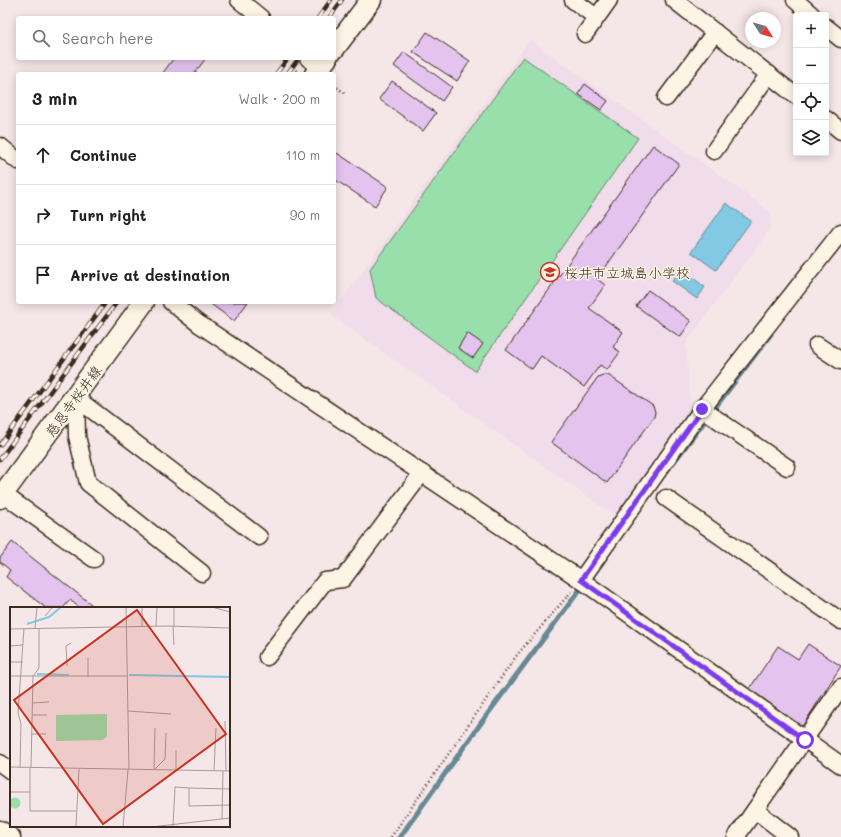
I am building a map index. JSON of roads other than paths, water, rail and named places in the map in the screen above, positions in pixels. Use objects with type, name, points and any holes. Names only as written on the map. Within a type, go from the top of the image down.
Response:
[{"type":"main road","points":[[336,46],[371,0]]},
{"type":"main road","name":"慈恩寺桜井線","points":[[2,496],[76,398],[143,304]]},
{"type":"street","points":[[239,0],[258,16]]},
{"type":"street","points":[[573,0],[596,17]]},
{"type":"street","points":[[586,34],[608,0]]},
{"type":"street","points":[[674,0],[793,94]]},
{"type":"street","points":[[795,0],[809,12]]},
{"type":"street","points":[[829,29],[840,38]]},
{"type":"street","points":[[666,98],[715,32]]},
{"type":"street","points":[[714,151],[769,74]]},
{"type":"street","points":[[827,120],[841,131]]},
{"type":"street","points":[[0,146],[16,159]]},
{"type":"street","points":[[583,581],[709,413],[841,232]]},
{"type":"street","points":[[174,304],[199,324],[583,581],[841,765]]},
{"type":"street","points":[[817,345],[841,361]]},
{"type":"street","points":[[76,398],[259,537]]},
{"type":"street","points":[[76,398],[77,436],[88,482],[202,573]]},
{"type":"street","points":[[709,413],[787,467]]},
{"type":"street","points":[[267,657],[325,580],[343,579],[422,473]]},
{"type":"street","points":[[2,496],[94,559]]},
{"type":"street","points":[[666,498],[841,621]]},
{"type":"street","points":[[736,837],[841,687]]},
{"type":"street","points":[[0,762],[10,770]]},
{"type":"street","points":[[755,810],[790,837]]},
{"type":"street","points":[[0,829],[12,837]]},
{"type":"water","points":[[726,203],[751,221],[716,270],[691,252]]},
{"type":"water","points":[[681,269],[705,287],[697,299],[672,281]]},
{"type":"waterway","points":[[667,471],[771,334]]},
{"type":"waterway","points":[[400,837],[481,723],[584,584]]},
{"type":"railway","points":[[319,16],[331,0]]},
{"type":"railway","points":[[330,16],[342,0]]},
{"type":"railway","points":[[278,72],[286,60]]},
{"type":"railway","points":[[288,72],[298,60]]},
{"type":"railway","points":[[0,445],[105,304]]},
{"type":"railway","points":[[0,459],[116,304]]},
{"type":"place","name":"桜井市立城島小学校","points":[[550,272]]}]
